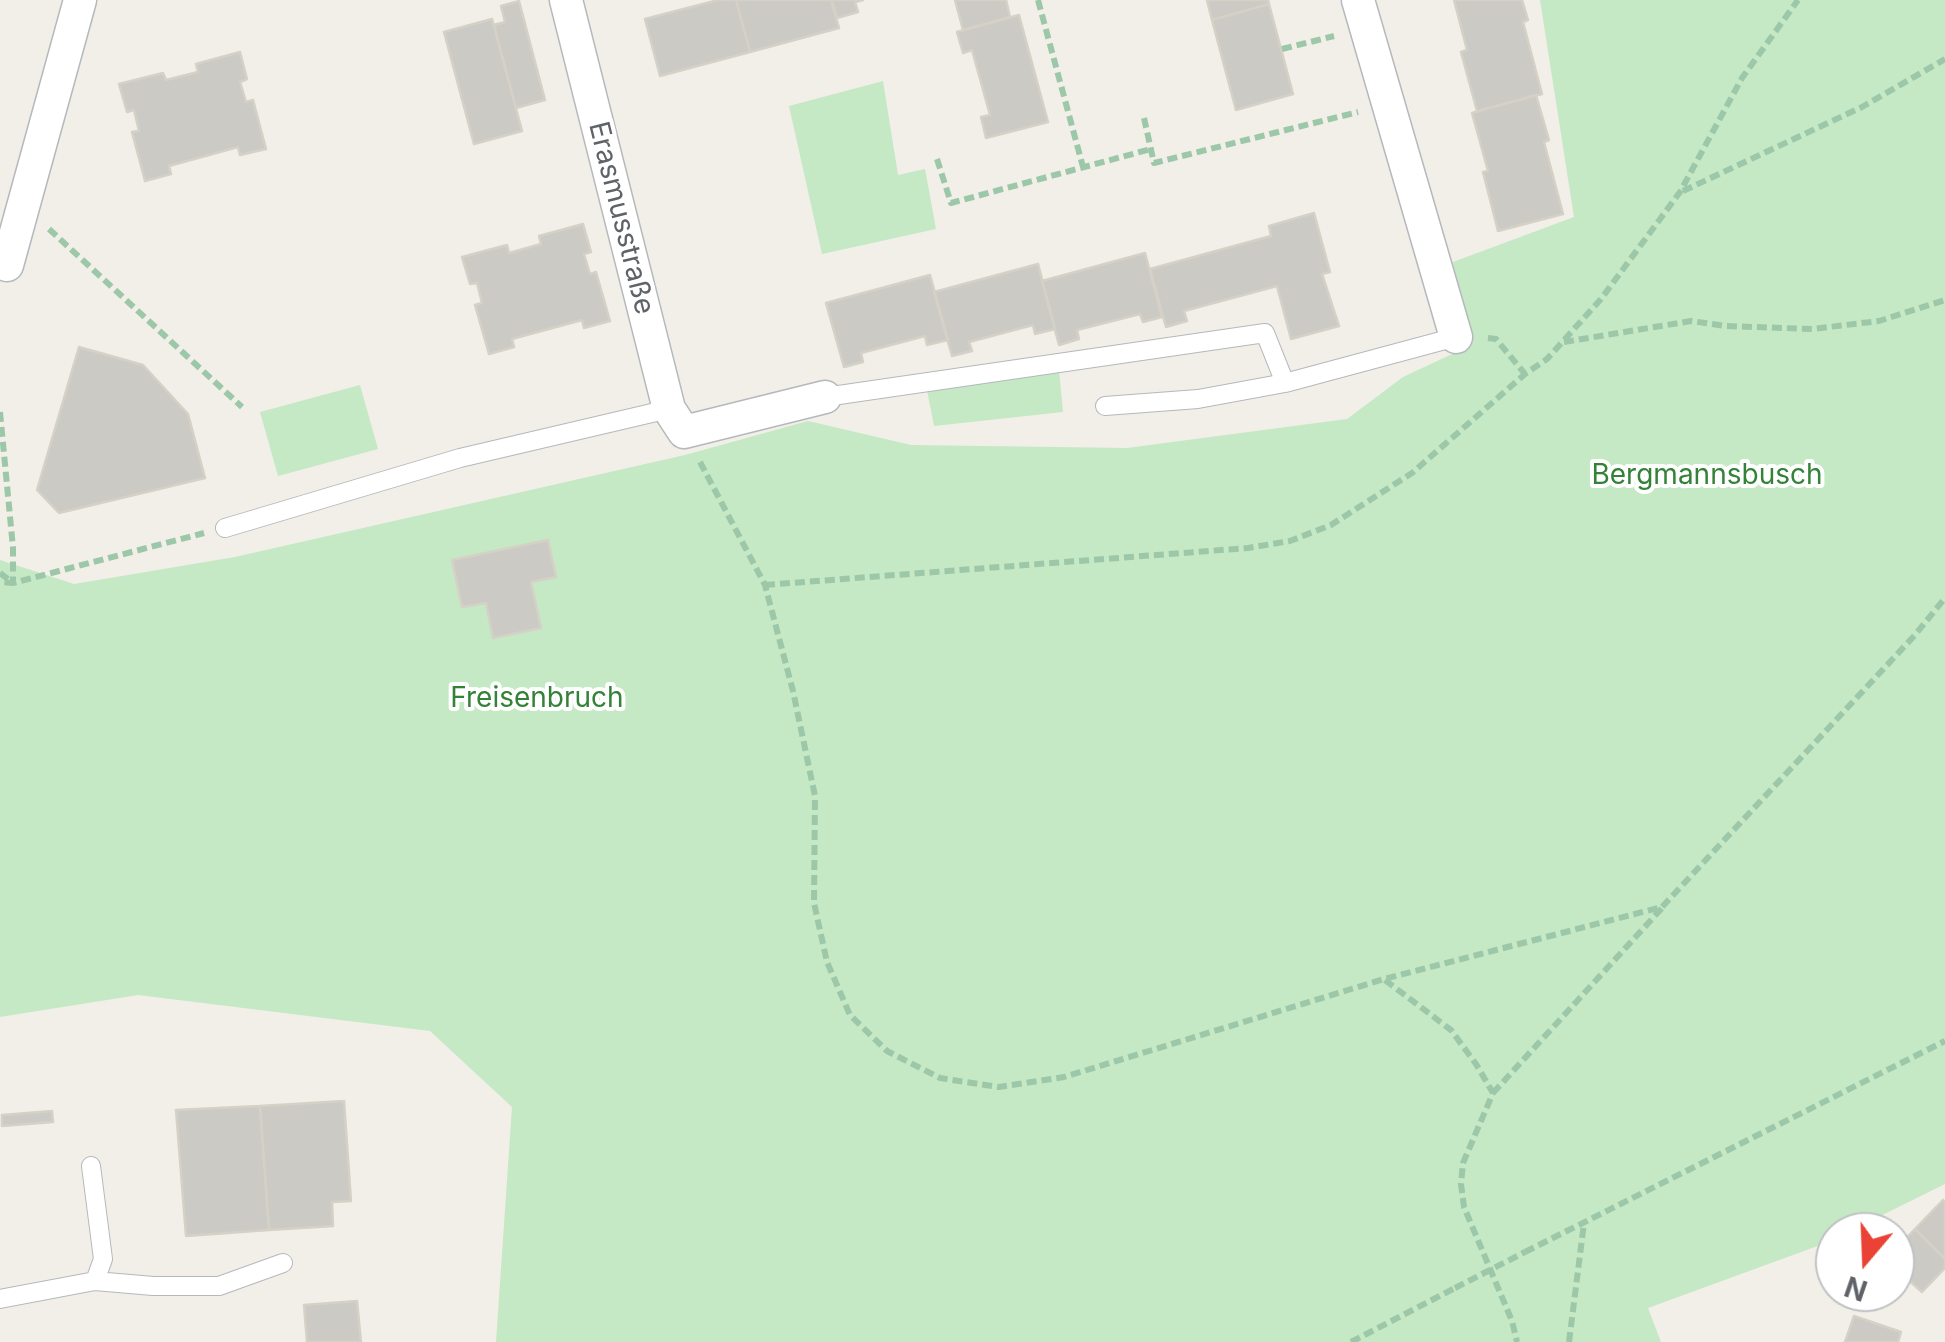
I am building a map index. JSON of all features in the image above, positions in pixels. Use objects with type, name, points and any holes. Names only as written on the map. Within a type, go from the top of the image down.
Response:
[{"type":"street","points":[[7,264],[11,202],[80,0]]},
{"type":"street","name":"Erasmusstraße","points":[[566,0],[676,421]]},
{"type":"street","points":[[1362,14],[1456,337]]},
{"type":"street","points":[[676,421],[825,397]]},
{"type":"lane","points":[[825,397],[1265,333],[1284,383]]},
{"type":"lane","points":[[1105,406],[1198,399],[1284,383],[1456,337]]},
{"type":"lane","points":[[224,528],[460,458],[676,421]]},
{"type":"lane","points":[[92,1166],[102,1259],[94,1281]]},
{"type":"lane","points":[[0,1299],[94,1281],[220,1286],[283,1263]]},
{"type":"path","points":[[1038,0],[1082,167]]},
{"type":"path","points":[[764,585],[1248,548],[1290,541],[1332,525],[1412,472],[1547,359],[1601,299],[1680,192],[1742,78],[1798,0]]},
{"type":"path","points":[[1282,49],[1362,14]]},
{"type":"path","points":[[1680,192],[1862,107],[1945,59]]},
{"type":"path","points":[[1144,118],[1154,163],[1388,104]]},
{"type":"path","points":[[936,159],[951,203],[1151,148]]},
{"type":"path","points":[[11,202],[242,407]]},
{"type":"path","points":[[1562,342],[1691,321],[1812,329],[1879,321],[1945,300]]},
{"type":"path","points":[[1456,337],[1496,338],[1525,374]]},
{"type":"path","points":[[0,412],[13,583]]},
{"type":"path","points":[[676,421],[764,585],[793,691],[814,796],[814,902],[826,962],[850,1015],[887,1051],[940,1078],[1000,1087],[1064,1078],[1384,979],[1662,907]]},
{"type":"path","points":[[0,582],[13,583],[224,528]]},
{"type":"path","points":[[0,573],[13,583]]},
{"type":"path","points":[[1517,1342],[1464,1208],[1461,1184],[1463,1163],[1493,1093],[1945,598]]},
{"type":"path","points":[[1384,979],[1451,1030],[1493,1093]]},
{"type":"path","points":[[1350,1342],[1945,1041]]},
{"type":"path","points":[[1569,1342],[1584,1223]]},
{"type":"green space","points":[[1540,0],[1945,0],[1945,1184],[1888,1212],[1815,1212],[1815,1246],[1648,1308],[1661,1342],[496,1342],[512,1107],[430,1031],[138,995],[0,1017],[0,560],[74,584],[235,557],[685,455],[808,421],[911,445],[1127,448],[1347,419],[1403,377],[1465,348],[1459,334],[1453,262],[1574,217]]},
{"type":"green space","points":[[883,81],[898,175],[925,169],[936,229],[822,254],[789,106]]},
{"type":"green space","points":[[1059,370],[1063,412],[934,426],[927,390]]},
{"type":"green space","points":[[360,385],[378,449],[278,476],[260,412]]},
{"type":"building","points":[[718,0],[736,0],[750,52],[660,76],[645,19]]},
{"type":"building","points":[[736,0],[831,0],[839,28],[750,52]]},
{"type":"building","points":[[832,0],[863,0],[855,2],[858,12],[837,18]]},
{"type":"building","points":[[955,0],[1006,0],[1010,17],[963,30]]},
{"type":"building","points":[[1207,0],[1268,0],[1269,4],[1212,20]]},
{"type":"building","points":[[1454,0],[1522,0],[1528,20],[1523,22],[1542,94],[1477,111],[1461,52],[1467,50]]},
{"type":"building","points":[[519,1],[545,100],[516,108],[494,25],[505,22],[501,6]]},
{"type":"building","points":[[1269,4],[1293,94],[1236,110],[1212,20]]},
{"type":"building","points":[[1019,15],[1048,122],[986,138],[981,117],[990,115],[972,50],[963,53],[957,32]]},
{"type":"building","points":[[492,19],[522,131],[474,144],[444,32]]},
{"type":"building","points":[[240,52],[247,79],[240,82],[246,102],[253,100],[266,149],[240,155],[238,147],[169,166],[171,174],[145,181],[132,132],[139,131],[134,110],[127,112],[119,84],[163,73],[166,80],[198,72],[196,64]]},
{"type":"building","points":[[1536,95],[1563,214],[1498,231],[1483,172],[1488,171],[1472,113]]},
{"type":"building","points":[[1314,213],[1330,272],[1322,274],[1339,326],[1291,339],[1277,286],[1184,311],[1187,321],[1166,327],[1150,269],[1271,236],[1269,226]]},
{"type":"building","points":[[583,224],[591,252],[584,254],[590,274],[596,272],[610,321],[584,328],[582,320],[512,339],[514,347],[489,354],[475,305],[482,303],[477,283],[470,284],[462,257],[507,245],[509,253],[541,244],[539,236]]},
{"type":"building","points":[[1145,253],[1162,317],[1143,322],[1140,314],[1077,330],[1079,339],[1059,345],[1042,281]]},
{"type":"building","points":[[1038,264],[1055,329],[1035,334],[1033,325],[969,342],[972,351],[952,356],[934,292]]},
{"type":"building","points":[[930,275],[948,340],[927,345],[925,336],[861,353],[863,362],[844,367],[826,303]]},
{"type":"building","points":[[79,347],[143,365],[188,414],[205,478],[59,513],[37,490]]},
{"type":"building","points":[[548,540],[556,577],[531,582],[541,628],[493,638],[486,603],[462,607],[452,560]]},
{"type":"building","points":[[344,1101],[351,1201],[332,1202],[333,1226],[269,1230],[260,1106]]},
{"type":"building","points":[[260,1106],[269,1230],[186,1236],[176,1110]]},
{"type":"building","points":[[52,1111],[53,1122],[2,1126],[2,1115]]},
{"type":"building","points":[[1943,1200],[1945,1259],[1915,1229]]},
{"type":"building","points":[[1915,1229],[1945,1259],[1945,1268],[1922,1292],[1915,1286]]},
{"type":"building","points":[[357,1301],[361,1342],[307,1342],[304,1305]]},
{"type":"building","points":[[1854,1316],[1901,1332],[1898,1342],[1845,1342]]},
{"type":"park label","name":"Bergmannsbusch","points":[[1707,476]]},
{"type":"park label","name":"Freisenbruch","points":[[537,699]]}]
